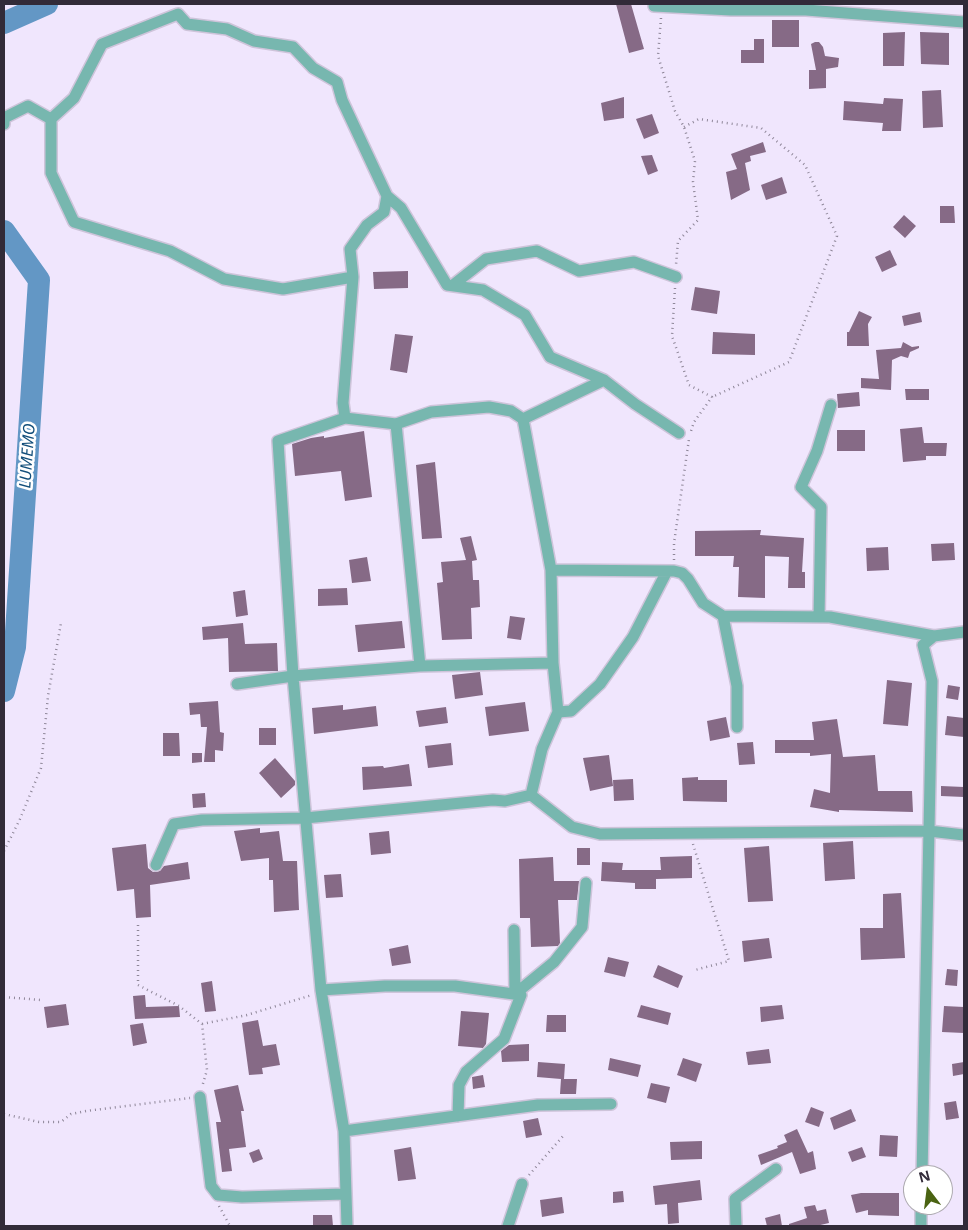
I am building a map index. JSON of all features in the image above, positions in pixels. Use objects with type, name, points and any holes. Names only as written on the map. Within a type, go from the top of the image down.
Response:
[{"type":"street","points":[[654,6],[806,10],[964,22]]},
{"type":"street","points":[[353,277],[282,289],[224,279],[170,251],[74,222],[51,173],[51,119],[74,98],[102,44],[178,14],[187,24],[227,29],[254,41],[293,47],[314,68],[337,82],[342,100],[387,196],[401,208],[447,285],[482,290],[525,315],[550,358],[604,380],[635,404],[679,432]]},
{"type":"street","points":[[4,124],[4,118],[28,106],[51,119]]},
{"type":"street","points":[[344,418],[343,403],[353,277],[350,249],[367,225],[384,212],[387,196]]},
{"type":"street","points":[[453,286],[486,259],[537,251],[579,271],[634,262],[676,277]]},
{"type":"street","points":[[524,419],[604,380]]},
{"type":"street","points":[[819,617],[822,507],[801,487],[817,450],[831,405]]},
{"type":"street","points":[[347,1226],[344,1131],[321,991],[305,818],[293,676],[278,441],[344,418],[396,424],[431,412],[489,408],[511,411],[524,419],[551,570],[553,663],[558,712],[542,749],[532,795]]},
{"type":"street","points":[[396,424],[420,666]]},
{"type":"street","points":[[551,570],[667,571],[682,573],[703,603],[723,616],[819,617],[934,636],[964,632]]},
{"type":"street","points":[[558,712],[571,711],[600,684],[633,637],[667,571]]},
{"type":"street","points":[[723,616],[737,686],[737,726]]},
{"type":"street","points":[[922,1165],[932,681],[923,645],[934,636]]},
{"type":"street","points":[[237,684],[293,676],[420,666],[553,663]]},
{"type":"street","points":[[156,864],[174,824],[202,820],[305,818],[493,800],[505,801],[532,795]]},
{"type":"street","points":[[532,795],[572,827],[600,834],[929,831],[964,835]]},
{"type":"street","points":[[515,994],[554,962],[582,927],[586,883]]},
{"type":"street","points":[[514,930],[515,994]]},
{"type":"street","points":[[321,991],[385,986],[455,986],[521,995],[504,1039],[466,1072],[459,1085],[458,1116]]},
{"type":"street","points":[[200,1097],[211,1186],[218,1195],[242,1197],[346,1194]]},
{"type":"street","points":[[344,1131],[538,1106],[611,1104]]},
{"type":"street","points":[[736,1226],[735,1199],[776,1168]]},
{"type":"street","points":[[508,1226],[522,1184]]},
{"type":"path","points":[[684,127],[699,119],[762,128],[805,165],[837,236],[789,362],[712,397]]},
{"type":"path","points":[[4,851],[20,819],[41,768],[48,696],[61,623]]},
{"type":"path","points":[[690,833],[729,961],[695,970]]},
{"type":"path","points":[[4,1114],[40,1122],[61,1122],[71,1114],[86,1111],[200,1097],[207,1070],[202,1024],[179,1006],[138,985],[138,925]]},
{"type":"path","points":[[202,1024],[247,1015],[321,991]]},
{"type":"path","points":[[4,997],[40,1000]]},
{"type":"path","points":[[522,1184],[564,1135]]},
{"type":"path","points":[[217,1204],[230,1226]]},
{"type":"building","points":[[616,4],[631,4],[644,49],[629,53]]},
{"type":"building","points":[[772,20],[799,20],[799,47],[772,47]]},
{"type":"building","points":[[905,32],[904,66],[883,66],[883,33]]},
{"type":"building","points":[[920,32],[949,33],[949,65],[921,64]]},
{"type":"building","points":[[754,39],[764,39],[764,63],[741,63],[741,50],[754,50]]},
{"type":"building","points":[[819,42],[823,47],[825,56],[839,58],[838,67],[826,69],[826,88],[809,89],[809,70],[816,70],[811,44]]},
{"type":"building","points":[[941,90],[943,127],[923,128],[922,91]]},
{"type":"building","points":[[624,97],[624,118],[604,121],[601,103]]},
{"type":"building","points":[[884,98],[903,99],[901,131],[882,131],[883,123],[843,120],[844,101],[883,104]]},
{"type":"building","points":[[652,114],[659,133],[644,139],[636,119]]},
{"type":"building","points":[[763,142],[766,152],[750,156],[751,161],[745,163],[750,190],[731,200],[726,172],[737,169],[731,154]]},
{"type":"building","points":[[652,155],[658,171],[648,175],[641,156]]},
{"type":"building","points":[[782,177],[787,193],[766,200],[761,185]]},
{"type":"building","points":[[940,206],[954,206],[955,223],[940,223]]},
{"type":"building","points":[[904,215],[916,226],[905,238],[893,227]]},
{"type":"building","points":[[890,250],[897,265],[882,272],[875,257]]},
{"type":"building","points":[[408,271],[408,288],[374,289],[373,272]]},
{"type":"building","points":[[695,287],[720,291],[717,314],[691,310]]},
{"type":"building","points":[[859,311],[872,317],[868,324],[869,346],[847,346],[847,332],[849,332]]},
{"type":"building","points":[[920,312],[922,322],[904,326],[902,316]]},
{"type":"building","points":[[713,332],[755,334],[755,355],[712,354]]},
{"type":"building","points":[[395,334],[413,336],[407,373],[390,370]]},
{"type":"building","points":[[903,342],[912,347],[919,346],[919,348],[910,352],[908,358],[901,356],[892,360],[891,390],[861,388],[861,378],[879,379],[876,350],[901,348]]},
{"type":"building","points":[[905,389],[929,389],[929,400],[906,400]]},
{"type":"building","points":[[859,392],[860,406],[838,408],[837,394]]},
{"type":"building","points":[[922,427],[924,443],[947,443],[946,456],[926,456],[926,460],[903,462],[900,429]]},
{"type":"building","points":[[837,430],[865,430],[865,451],[837,451]]},
{"type":"building","points":[[364,431],[372,497],[345,501],[341,471],[295,476],[292,444],[311,438],[324,436],[324,438]]},
{"type":"building","points":[[435,462],[442,538],[422,539],[416,465]]},
{"type":"building","points":[[761,530],[760,535],[804,538],[802,572],[805,572],[805,588],[788,588],[789,557],[765,556],[765,598],[738,597],[739,567],[733,567],[734,556],[695,556],[695,531]]},
{"type":"building","points":[[471,536],[477,560],[472,561],[473,580],[479,580],[480,607],[471,608],[472,639],[442,640],[437,583],[443,582],[441,562],[466,560],[460,538]]},
{"type":"building","points":[[954,543],[955,560],[932,561],[931,544]]},
{"type":"building","points":[[888,547],[889,570],[867,571],[866,548]]},
{"type":"building","points":[[367,557],[371,581],[352,583],[349,560]]},
{"type":"building","points":[[347,588],[348,605],[318,606],[318,589]]},
{"type":"building","points":[[245,590],[248,615],[236,617],[233,592]]},
{"type":"building","points":[[510,616],[525,618],[521,640],[507,638]]},
{"type":"building","points":[[402,621],[405,648],[358,652],[355,625]]},
{"type":"building","points":[[243,623],[245,644],[277,643],[278,671],[229,672],[228,638],[203,640],[202,627]]},
{"type":"building","points":[[480,672],[483,695],[455,699],[452,675]]},
{"type":"building","points":[[887,680],[912,683],[908,726],[883,724]]},
{"type":"building","points":[[948,685],[960,687],[958,700],[946,698]]},
{"type":"building","points":[[218,701],[220,732],[224,733],[223,751],[215,750],[215,762],[204,762],[207,727],[201,727],[200,714],[190,715],[189,703]]},
{"type":"building","points":[[525,702],[529,731],[489,736],[485,707]]},
{"type":"building","points":[[343,705],[343,710],[376,706],[378,726],[314,734],[312,708]]},
{"type":"building","points":[[446,707],[448,723],[419,727],[416,711]]},
{"type":"building","points":[[947,716],[964,718],[964,737],[945,735]]},
{"type":"building","points":[[726,717],[730,737],[710,741],[707,721]]},
{"type":"building","points":[[837,719],[843,757],[875,755],[878,791],[912,791],[913,812],[839,810],[839,812],[810,807],[814,789],[830,793],[831,754],[810,756],[810,753],[775,753],[775,740],[814,740],[812,722]]},
{"type":"building","points":[[259,728],[276,728],[276,745],[259,745]]},
{"type":"building","points":[[163,733],[179,733],[180,756],[163,756]]},
{"type":"building","points":[[753,742],[755,764],[739,765],[737,743]]},
{"type":"building","points":[[451,743],[453,765],[428,768],[425,746]]},
{"type":"building","points":[[192,753],[202,753],[202,762],[192,763]]},
{"type":"building","points":[[609,755],[613,786],[590,791],[583,758]]},
{"type":"building","points":[[275,758],[295,781],[295,785],[281,798],[259,773]]},
{"type":"building","points":[[409,764],[412,786],[363,790],[362,767],[383,766],[384,768]]},
{"type":"building","points":[[698,777],[698,780],[727,780],[727,802],[683,801],[682,778]]},
{"type":"building","points":[[633,779],[634,800],[614,801],[613,780]]},
{"type":"building","points":[[941,786],[964,787],[964,797],[941,796]]},
{"type":"building","points":[[205,793],[206,807],[193,808],[192,794]]},
{"type":"building","points":[[260,828],[260,833],[279,831],[283,861],[297,861],[299,910],[274,912],[273,880],[269,880],[269,858],[241,861],[234,831]]},
{"type":"building","points":[[389,831],[391,853],[371,855],[369,833]]},
{"type":"building","points":[[853,841],[855,879],[825,881],[823,843]]},
{"type":"building","points":[[146,844],[148,868],[153,872],[160,871],[164,866],[188,862],[190,879],[150,885],[151,917],[136,918],[134,889],[117,891],[112,848]]},
{"type":"building","points":[[769,846],[773,901],[748,902],[744,848]]},
{"type":"building","points":[[577,848],[590,848],[590,865],[577,865]]},
{"type":"building","points":[[692,856],[692,878],[656,879],[656,889],[635,889],[635,883],[601,881],[602,862],[623,863],[622,870],[661,870],[660,857]]},
{"type":"building","points":[[553,857],[554,881],[579,881],[577,900],[558,900],[560,943],[558,946],[531,947],[530,918],[520,918],[519,859]]},
{"type":"building","points":[[341,874],[343,897],[326,898],[324,875]]},
{"type":"building","points":[[901,893],[905,958],[861,960],[860,928],[883,928],[883,894]]},
{"type":"building","points":[[769,938],[772,958],[744,962],[742,941]]},
{"type":"building","points":[[408,945],[411,963],[392,966],[389,949]]},
{"type":"building","points":[[608,957],[629,962],[625,977],[604,972]]},
{"type":"building","points":[[658,965],[683,976],[678,988],[653,977]]},
{"type":"building","points":[[947,969],[958,970],[957,986],[945,985]]},
{"type":"building","points":[[212,981],[216,1011],[205,1012],[201,983]]},
{"type":"building","points":[[145,995],[146,1007],[179,1006],[180,1017],[135,1019],[133,996]]},
{"type":"building","points":[[66,1004],[69,1025],[47,1028],[44,1007]]},
{"type":"building","points":[[641,1005],[671,1013],[668,1025],[637,1017]]},
{"type":"building","points":[[782,1005],[784,1019],[761,1022],[760,1007]]},
{"type":"building","points":[[944,1006],[964,1007],[964,1033],[942,1032]]},
{"type":"building","points":[[461,1011],[489,1013],[486,1044],[483,1048],[458,1046]]},
{"type":"building","points":[[547,1015],[566,1015],[566,1032],[546,1032]]},
{"type":"building","points":[[258,1020],[263,1046],[276,1044],[280,1065],[262,1068],[263,1074],[249,1075],[242,1023]]},
{"type":"building","points":[[143,1023],[147,1043],[133,1046],[130,1025]]},
{"type":"building","points":[[529,1044],[529,1061],[502,1062],[501,1051],[509,1045]]},
{"type":"building","points":[[769,1049],[771,1063],[748,1065],[746,1052]]},
{"type":"building","points":[[610,1058],[641,1065],[638,1077],[608,1070]]},
{"type":"building","points":[[683,1058],[702,1064],[696,1082],[677,1075]]},
{"type":"building","points":[[538,1062],[565,1064],[564,1079],[577,1079],[576,1094],[560,1094],[561,1079],[537,1077]]},
{"type":"building","points":[[964,1062],[964,1074],[953,1076],[952,1064]]},
{"type":"building","points":[[483,1075],[485,1087],[473,1089],[472,1077]]},
{"type":"building","points":[[651,1083],[670,1087],[666,1103],[647,1098]]},
{"type":"building","points":[[238,1085],[244,1111],[241,1111],[246,1147],[229,1149],[232,1171],[222,1172],[216,1122],[221,1122],[214,1090]]},
{"type":"building","points":[[956,1101],[959,1118],[946,1120],[944,1103]]},
{"type":"building","points":[[811,1107],[824,1112],[819,1127],[805,1122]]},
{"type":"building","points":[[851,1109],[856,1121],[834,1130],[830,1118]]},
{"type":"building","points":[[538,1118],[542,1135],[526,1138],[523,1121]]},
{"type":"building","points":[[797,1129],[808,1153],[813,1151],[816,1169],[800,1174],[792,1152],[761,1165],[758,1155],[778,1148],[777,1146],[787,1142],[784,1135]]},
{"type":"building","points":[[880,1135],[898,1136],[897,1157],[879,1156]]},
{"type":"building","points":[[702,1141],[702,1159],[671,1160],[670,1142]]},
{"type":"building","points":[[411,1147],[416,1179],[398,1181],[394,1150]]},
{"type":"building","points":[[862,1147],[866,1157],[852,1162],[848,1152]]},
{"type":"building","points":[[259,1149],[263,1159],[253,1163],[249,1153]]},
{"type":"building","points":[[700,1180],[702,1200],[678,1203],[679,1223],[668,1224],[667,1204],[655,1205],[653,1186]]},
{"type":"building","points":[[623,1191],[624,1202],[613,1203],[613,1192]]},
{"type":"building","points":[[861,1193],[899,1193],[899,1216],[868,1215],[868,1210],[856,1213],[851,1195]]},
{"type":"building","points":[[562,1197],[564,1213],[542,1217],[540,1200]]},
{"type":"building","points":[[815,1205],[817,1211],[826,1209],[829,1223],[816,1226],[789,1226],[789,1224],[807,1218],[804,1207]]},
{"type":"building","points":[[780,1214],[782,1226],[767,1226],[765,1218]]},
{"type":"building","points":[[313,1215],[332,1215],[333,1226],[313,1226]]},
{"type":"waterway","name":"LUMEMO","points":[[4,23],[47,4]]},
{"type":"waterway","name":"LUMEMO","points":[[4,231],[39,280],[15,647],[4,691]]}]
